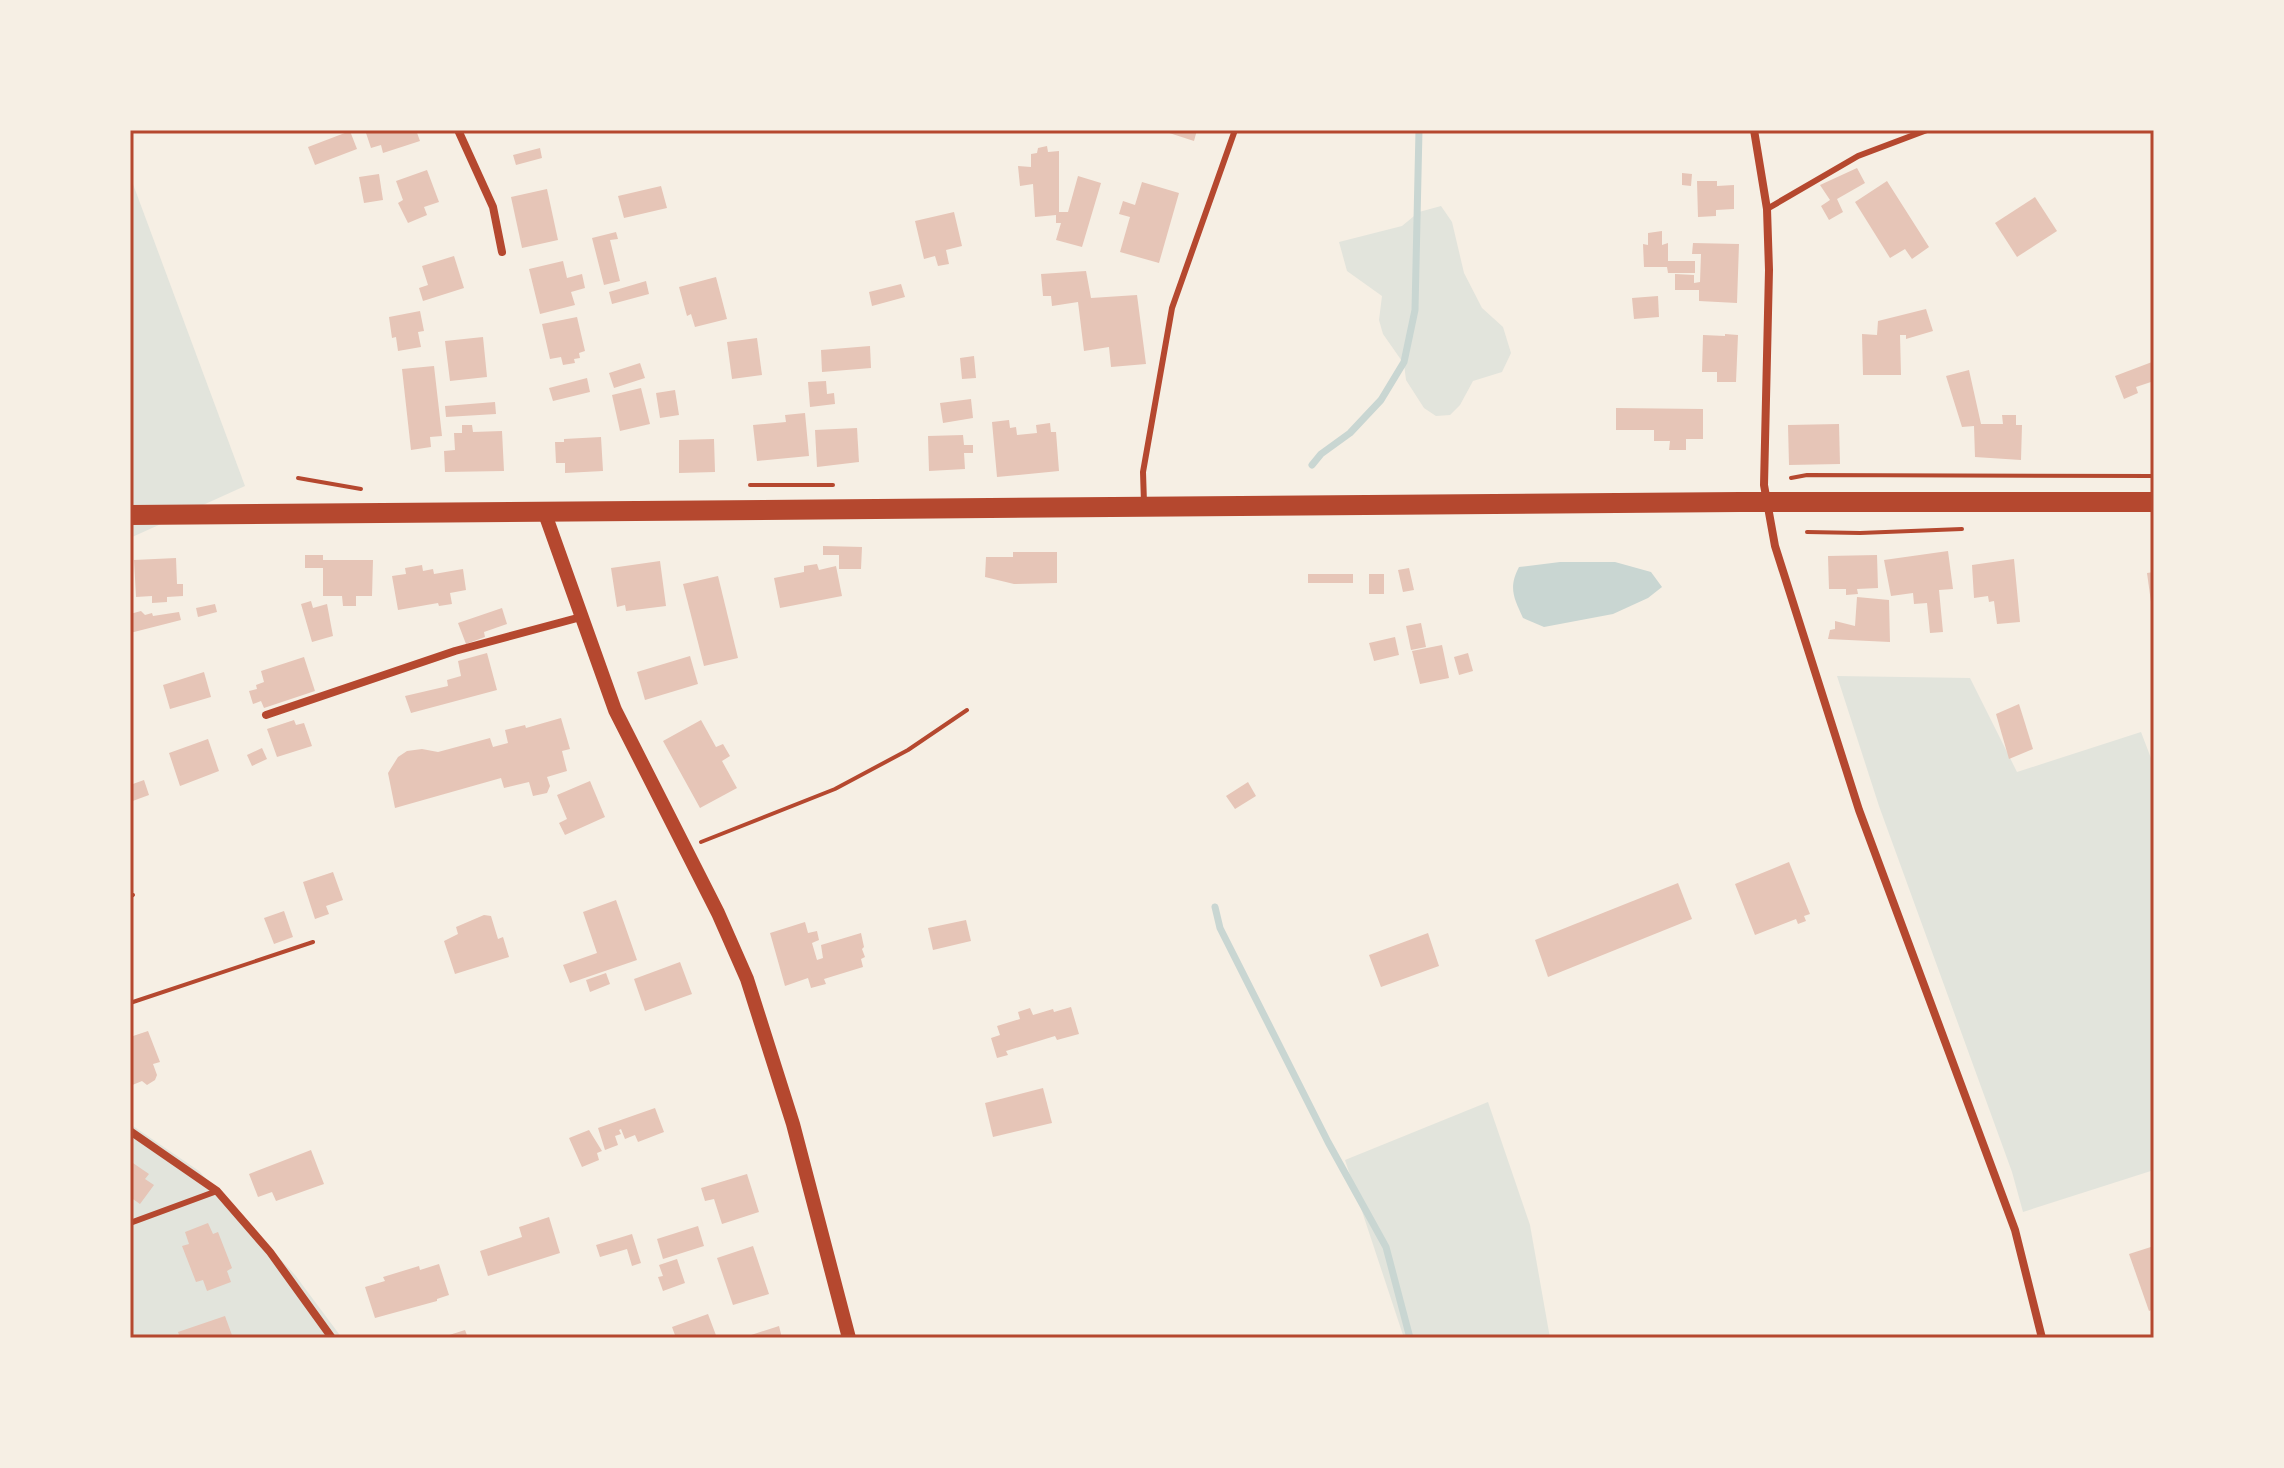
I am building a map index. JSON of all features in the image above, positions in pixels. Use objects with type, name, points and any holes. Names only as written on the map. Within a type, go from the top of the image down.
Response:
[{"type":"main road","points":[[130,515],[2154,502]]},
{"type":"street","points":[[458,130],[493,207],[502,252]]},
{"type":"street","points":[[1754,130],[1767,209],[1769,270],[1764,485],[1775,546],[1859,810],[2015,1230],[2042,1338]]},
{"type":"street","points":[[544,511],[615,710],[735,952],[769,1043],[849,1338]]},
{"type":"street","points":[[266,715],[455,651],[581,617]]},
{"type":"street","points":[[130,1131],[217,1191],[270,1252],[332,1338]]},
{"type":"lane","points":[[1144,507],[1143,472],[1172,308],[1235,130]]},
{"type":"lane","points":[[1767,209],[1858,156],[1927,130]]},
{"type":"lane","points":[[130,1223],[217,1191]]},
{"type":"path","points":[[1785,478],[1807,475],[2154,476]]},
{"type":"path","points":[[738,486],[841,485]]},
{"type":"path","points":[[1807,532],[1962,529]]},
{"type":"path","points":[[685,848],[835,789],[908,750],[967,710]]},
{"type":"path","points":[[130,1003],[313,942]]},
{"type":"shaded area","points":[[130,176],[245,486],[130,538]]},
{"type":"shaded area","points":[[1441,206],[1452,222],[1464,273],[1482,308],[1503,327],[1511,353],[1502,372],[1473,381],[1460,405],[1450,415],[1436,416],[1424,408],[1406,380],[1404,364],[1383,334],[1379,320],[1382,296],[1347,271],[1339,242],[1402,226],[1419,212]]},
{"type":"shaded area","points":[[1560,562],[1615,562],[1651,572],[1662,587],[1648,598],[1613,614],[1544,627],[1523,618],[1514,593],[1519,567]]},
{"type":"shaded area","points":[[1837,676],[1970,678],[2017,772],[2141,732],[2154,766],[2154,1170],[2023,1212],[2012,1172],[1879,806]]},
{"type":"shaded area","points":[[1488,1102],[1530,1225],[1550,1338],[1404,1338],[1345,1160]]},
{"type":"shaded area","points":[[130,1124],[199,1171],[295,1275],[342,1338],[130,1338]]},
{"type":"building","points":[[365,130],[416,130],[420,141],[383,153],[381,145],[371,148]]},
{"type":"building","points":[[1160,130],[1197,130],[1194,141]]},
{"type":"building","points":[[350,131],[357,149],[315,165],[308,147]]},
{"type":"building","points":[[1047,146],[1048,152],[1059,151],[1059,212],[1068,212],[1078,176],[1101,183],[1082,247],[1056,240],[1061,223],[1056,223],[1056,215],[1035,217],[1033,184],[1020,186],[1018,166],[1031,167],[1031,154]]},
{"type":"building","points":[[540,148],[542,158],[516,165],[513,155]]},
{"type":"building","points":[[1857,168],[1865,183],[1837,199],[1843,212],[1829,220],[1821,206],[1830,200],[1820,185]]},
{"type":"building","points":[[427,170],[439,202],[424,207],[427,215],[408,223],[398,203],[403,200],[396,181]]},
{"type":"building","points":[[1682,173],[1692,174],[1691,186],[1682,185]]},
{"type":"building","points":[[379,174],[383,200],[364,203],[359,177]]},
{"type":"building","points":[[1697,181],[1717,181],[1717,186],[1734,185],[1734,209],[1716,210],[1716,216],[1698,217]]},
{"type":"building","points":[[1887,181],[1929,247],[1912,259],[1905,249],[1890,258],[1855,202]]},
{"type":"building","points":[[1142,182],[1179,193],[1159,263],[1120,252],[1130,217],[1119,214],[1123,201],[1135,205]]},
{"type":"building","points":[[661,186],[667,208],[624,218],[618,196]]},
{"type":"building","points":[[547,189],[558,240],[522,248],[511,197]]},
{"type":"building","points":[[2035,197],[2057,231],[2017,257],[1995,223]]},
{"type":"building","points":[[954,212],[962,246],[946,250],[949,264],[938,266],[935,256],[924,259],[915,221]]},
{"type":"building","points":[[1662,231],[1662,245],[1668,243],[1668,261],[1695,261],[1695,273],[1668,273],[1667,267],[1644,267],[1643,244],[1648,245],[1648,233]]},
{"type":"building","points":[[616,232],[618,239],[610,240],[620,281],[604,285],[592,238]]},
{"type":"building","points":[[1693,243],[1739,244],[1737,303],[1699,301],[1699,290],[1675,290],[1675,274],[1694,275],[1694,283],[1700,282],[1701,254],[1692,254]]},
{"type":"building","points":[[454,256],[464,288],[423,301],[419,288],[428,285],[422,266]]},
{"type":"building","points":[[563,261],[567,278],[582,274],[585,288],[571,292],[575,305],[540,314],[529,269]]},
{"type":"building","points":[[1086,271],[1091,298],[1137,295],[1146,364],[1111,367],[1109,347],[1084,351],[1078,302],[1052,306],[1051,296],[1043,296],[1041,274]]},
{"type":"building","points":[[716,277],[727,319],[695,327],[691,314],[687,316],[679,287]]},
{"type":"building","points":[[646,281],[649,294],[612,304],[609,292]]},
{"type":"building","points":[[901,284],[905,297],[872,306],[869,292]]},
{"type":"building","points":[[1658,296],[1659,317],[1634,319],[1632,298]]},
{"type":"building","points":[[1926,309],[1933,331],[1906,339],[1906,335],[1900,335],[1901,375],[1863,375],[1862,334],[1877,335],[1878,321]]},
{"type":"building","points":[[420,311],[424,331],[418,332],[421,347],[398,351],[396,337],[392,338],[389,317]]},
{"type":"building","points":[[577,317],[585,351],[579,353],[580,358],[574,359],[575,363],[563,365],[561,357],[550,359],[542,324]]},
{"type":"building","points":[[1703,335],[1738,335],[1736,382],[1717,382],[1717,372],[1702,372]]},
{"type":"building","points":[[483,337],[487,377],[450,381],[445,341]]},
{"type":"building","points":[[757,338],[762,375],[732,379],[727,342]]},
{"type":"building","points":[[870,346],[871,368],[822,372],[821,350]]},
{"type":"building","points":[[974,356],[976,378],[962,379],[960,358]]},
{"type":"building","points":[[2152,362],[2154,381],[2136,387],[2138,393],[2124,399],[2115,376]]},
{"type":"building","points":[[640,363],[645,378],[614,388],[609,373]]},
{"type":"building","points":[[434,366],[442,436],[430,437],[431,447],[411,450],[402,369]]},
{"type":"building","points":[[1969,370],[1981,424],[2003,424],[2002,415],[2016,415],[2016,425],[2022,425],[2021,460],[1975,457],[1974,426],[1962,427],[1946,376]]},
{"type":"building","points":[[587,378],[590,392],[553,401],[549,388]]},
{"type":"building","points":[[826,381],[827,394],[834,393],[835,404],[810,407],[808,382]]},
{"type":"building","points":[[641,388],[650,424],[620,431],[612,395]]},
{"type":"building","points":[[675,390],[679,415],[660,418],[656,393]]},
{"type":"building","points":[[971,399],[973,418],[943,423],[940,403]]},
{"type":"building","points":[[495,402],[496,414],[446,417],[445,406]]},
{"type":"building","points":[[1616,408],[1703,409],[1703,439],[1686,439],[1686,450],[1669,450],[1670,441],[1654,441],[1654,430],[1616,430]]},
{"type":"building","points":[[805,413],[809,456],[757,461],[753,425],[786,422],[785,415]]},
{"type":"building","points":[[1009,420],[1010,428],[1016,427],[1017,435],[1037,433],[1036,425],[1050,423],[1051,432],[1056,432],[1059,471],[997,477],[992,422]]},
{"type":"building","points":[[1839,424],[1840,464],[1789,465],[1788,425]]},
{"type":"building","points":[[462,425],[472,425],[473,432],[502,431],[504,471],[445,472],[444,451],[455,450],[454,433],[462,433]]},
{"type":"building","points":[[857,428],[859,462],[817,467],[815,430]]},
{"type":"building","points":[[963,435],[964,445],[973,445],[973,453],[964,453],[965,469],[929,471],[928,436]]},
{"type":"building","points":[[601,437],[603,471],[565,473],[565,463],[556,463],[555,442]]},
{"type":"building","points":[[714,439],[715,472],[679,473],[679,440]]},
{"type":"building","points":[[823,546],[862,547],[861,569],[839,569],[839,555],[823,555]]},
{"type":"building","points":[[1948,551],[1953,589],[1939,590],[1943,632],[1930,633],[1927,603],[1914,604],[1913,593],[1891,596],[1884,560]]},
{"type":"building","points":[[1013,552],[1057,552],[1057,583],[1014,584],[985,577],[986,557],[1013,557]]},
{"type":"building","points":[[305,555],[323,555],[323,560],[373,560],[372,596],[356,596],[356,606],[343,606],[342,596],[323,596],[323,568],[305,568]]},
{"type":"building","points":[[1877,555],[1878,588],[1857,589],[1858,594],[1846,595],[1846,589],[1829,589],[1828,556]]},
{"type":"building","points":[[176,558],[177,584],[183,584],[183,596],[167,597],[167,602],[152,603],[152,596],[136,597],[134,560]]},
{"type":"building","points":[[2014,559],[2020,622],[1997,624],[1994,601],[1989,602],[1988,596],[1974,598],[1972,565]]},
{"type":"building","points":[[660,561],[666,606],[626,611],[625,605],[617,607],[611,568]]},
{"type":"building","points":[[817,564],[819,570],[836,566],[842,596],[780,608],[774,578],[804,572],[804,566]]},
{"type":"building","points":[[422,565],[423,571],[433,569],[434,574],[463,569],[466,590],[450,593],[452,604],[439,606],[438,603],[398,610],[392,576],[406,574],[405,568]]},
{"type":"building","points":[[1409,568],[1414,590],[1403,592],[1398,570]]},
{"type":"building","points":[[2154,572],[2154,609],[2152,609],[2147,573]]},
{"type":"building","points":[[1308,574],[1353,574],[1353,583],[1308,583]]},
{"type":"building","points":[[1369,574],[1384,574],[1384,594],[1369,594]]},
{"type":"building","points":[[718,576],[738,658],[704,666],[683,584]]},
{"type":"building","points":[[1857,597],[1889,600],[1890,642],[1828,639],[1830,630],[1835,629],[1835,621],[1855,626]]},
{"type":"building","points":[[311,601],[313,608],[327,604],[333,636],[312,642],[301,604]]},
{"type":"building","points":[[215,604],[217,612],[198,617],[196,608]]},
{"type":"building","points":[[502,608],[507,624],[484,632],[485,637],[466,644],[458,623]]},
{"type":"building","points":[[141,611],[153,616],[179,612],[181,620],[130,633],[130,614]]},
{"type":"building","points":[[1421,623],[1426,647],[1411,650],[1406,626]]},
{"type":"building","points":[[1395,637],[1399,655],[1374,661],[1369,643]]},
{"type":"building","points":[[1442,645],[1449,678],[1420,684],[1412,651]]},
{"type":"building","points":[[487,653],[497,690],[411,713],[405,696],[448,686],[447,680],[461,676],[458,661]]},
{"type":"building","points":[[1468,653],[1473,671],[1459,675],[1454,657]]},
{"type":"building","points":[[690,656],[698,684],[645,700],[637,672]]},
{"type":"building","points":[[304,657],[315,691],[264,708],[261,701],[253,704],[249,691],[257,689],[256,685],[264,682],[261,671]]},
{"type":"building","points":[[204,672],[211,697],[170,709],[163,685]]},
{"type":"building","points":[[2019,704],[2033,749],[2009,759],[1996,714]]},
{"type":"building","points":[[561,718],[570,749],[562,751],[567,771],[547,777],[550,786],[547,793],[533,796],[529,782],[504,788],[501,778],[395,808],[388,773],[398,757],[407,751],[422,749],[438,752],[490,738],[493,747],[508,743],[505,730],[525,725],[526,728]]},
{"type":"building","points":[[294,720],[296,725],[304,723],[312,746],[277,757],[267,729]]},
{"type":"building","points":[[701,720],[716,747],[723,744],[730,756],[722,761],[737,788],[700,808],[663,741]]},
{"type":"building","points":[[208,739],[219,771],[180,786],[169,753]]},
{"type":"building","points":[[262,748],[267,759],[252,766],[247,755]]},
{"type":"building","points":[[144,780],[149,795],[130,802],[130,785]]},
{"type":"building","points":[[590,781],[605,817],[565,835],[559,823],[567,819],[557,795]]},
{"type":"building","points":[[1248,782],[1256,796],[1235,809],[1226,796]]},
{"type":"building","points":[[1789,862],[1810,914],[1804,916],[1806,921],[1798,924],[1796,919],[1755,935],[1735,884]]},
{"type":"building","points":[[333,872],[343,900],[326,906],[329,914],[315,919],[303,882]]},
{"type":"building","points":[[1678,883],[1692,919],[1548,977],[1535,940]]},
{"type":"building","points":[[616,900],[637,960],[570,983],[563,965],[597,953],[583,912]]},
{"type":"building","points":[[284,911],[293,937],[274,944],[264,918]]},
{"type":"building","points":[[484,915],[491,916],[498,939],[503,937],[509,957],[455,974],[444,941],[458,934],[456,927]]},
{"type":"building","points":[[966,920],[971,941],[933,950],[928,928]]},
{"type":"building","points":[[805,922],[808,933],[817,931],[819,940],[812,943],[817,960],[823,958],[821,945],[861,933],[865,957],[861,959],[863,967],[824,979],[826,984],[811,988],[808,978],[785,986],[770,933]]},
{"type":"building","points":[[1428,933],[1439,966],[1381,987],[1369,955]]},
{"type":"building","points":[[680,962],[692,994],[645,1011],[634,979]]},
{"type":"building","points":[[606,973],[610,984],[590,992],[586,980]]},
{"type":"building","points":[[1071,1007],[1079,1034],[1057,1040],[1055,1036],[1006,1051],[1008,1055],[997,1058],[991,1038],[1000,1035],[997,1026],[1020,1019],[1018,1012],[1030,1008],[1033,1015]]},
{"type":"building","points":[[148,1031],[160,1062],[153,1064],[157,1075],[147,1085],[142,1081],[130,1086],[130,1037]]},
{"type":"building","points":[[1043,1088],[1052,1123],[993,1137],[985,1103]]},
{"type":"building","points":[[655,1108],[664,1132],[638,1142],[635,1135],[625,1139],[621,1129],[621,1134],[615,1136],[618,1145],[605,1150],[598,1128]]},
{"type":"building","points":[[589,1130],[602,1151],[597,1153],[599,1160],[582,1167],[569,1138]]},
{"type":"building","points":[[311,1150],[324,1184],[276,1201],[272,1192],[258,1197],[249,1174]]},
{"type":"building","points":[[130,1161],[149,1174],[145,1179],[154,1185],[140,1204],[130,1197]]},
{"type":"building","points":[[747,1174],[759,1212],[722,1224],[714,1199],[705,1201],[701,1188]]},
{"type":"building","points":[[549,1217],[560,1253],[488,1276],[480,1251],[522,1237],[519,1227]]},
{"type":"building","points":[[208,1223],[213,1234],[218,1232],[232,1268],[227,1271],[231,1282],[207,1291],[203,1280],[196,1282],[182,1246],[189,1244],[185,1232]]},
{"type":"building","points":[[698,1226],[704,1246],[663,1259],[657,1239]]},
{"type":"building","points":[[632,1234],[641,1263],[632,1266],[627,1249],[600,1257],[596,1245]]},
{"type":"building","points":[[753,1246],[769,1294],[733,1305],[717,1258]]},
{"type":"building","points":[[2154,1246],[2154,1309],[2149,1311],[2129,1254]]},
{"type":"building","points":[[677,1259],[685,1283],[663,1291],[658,1277],[663,1276],[659,1265]]},
{"type":"building","points":[[439,1264],[449,1295],[375,1318],[365,1287],[385,1281],[383,1277],[419,1266],[420,1270]]},
{"type":"building","points":[[708,1314],[717,1338],[676,1338],[672,1327]]},
{"type":"building","points":[[225,1316],[233,1338],[180,1338],[178,1332]]},
{"type":"building","points":[[779,1326],[782,1338],[745,1338],[745,1337]]},
{"type":"building","points":[[465,1330],[468,1338],[443,1338],[443,1337]]},
{"type":"waterway","points":[[1312,465],[1321,454],[1350,433],[1381,400],[1404,362],[1415,310],[1419,130]]},
{"type":"waterway","points":[[1215,907],[1220,928],[1328,1142],[1386,1247],[1410,1338]]}]
